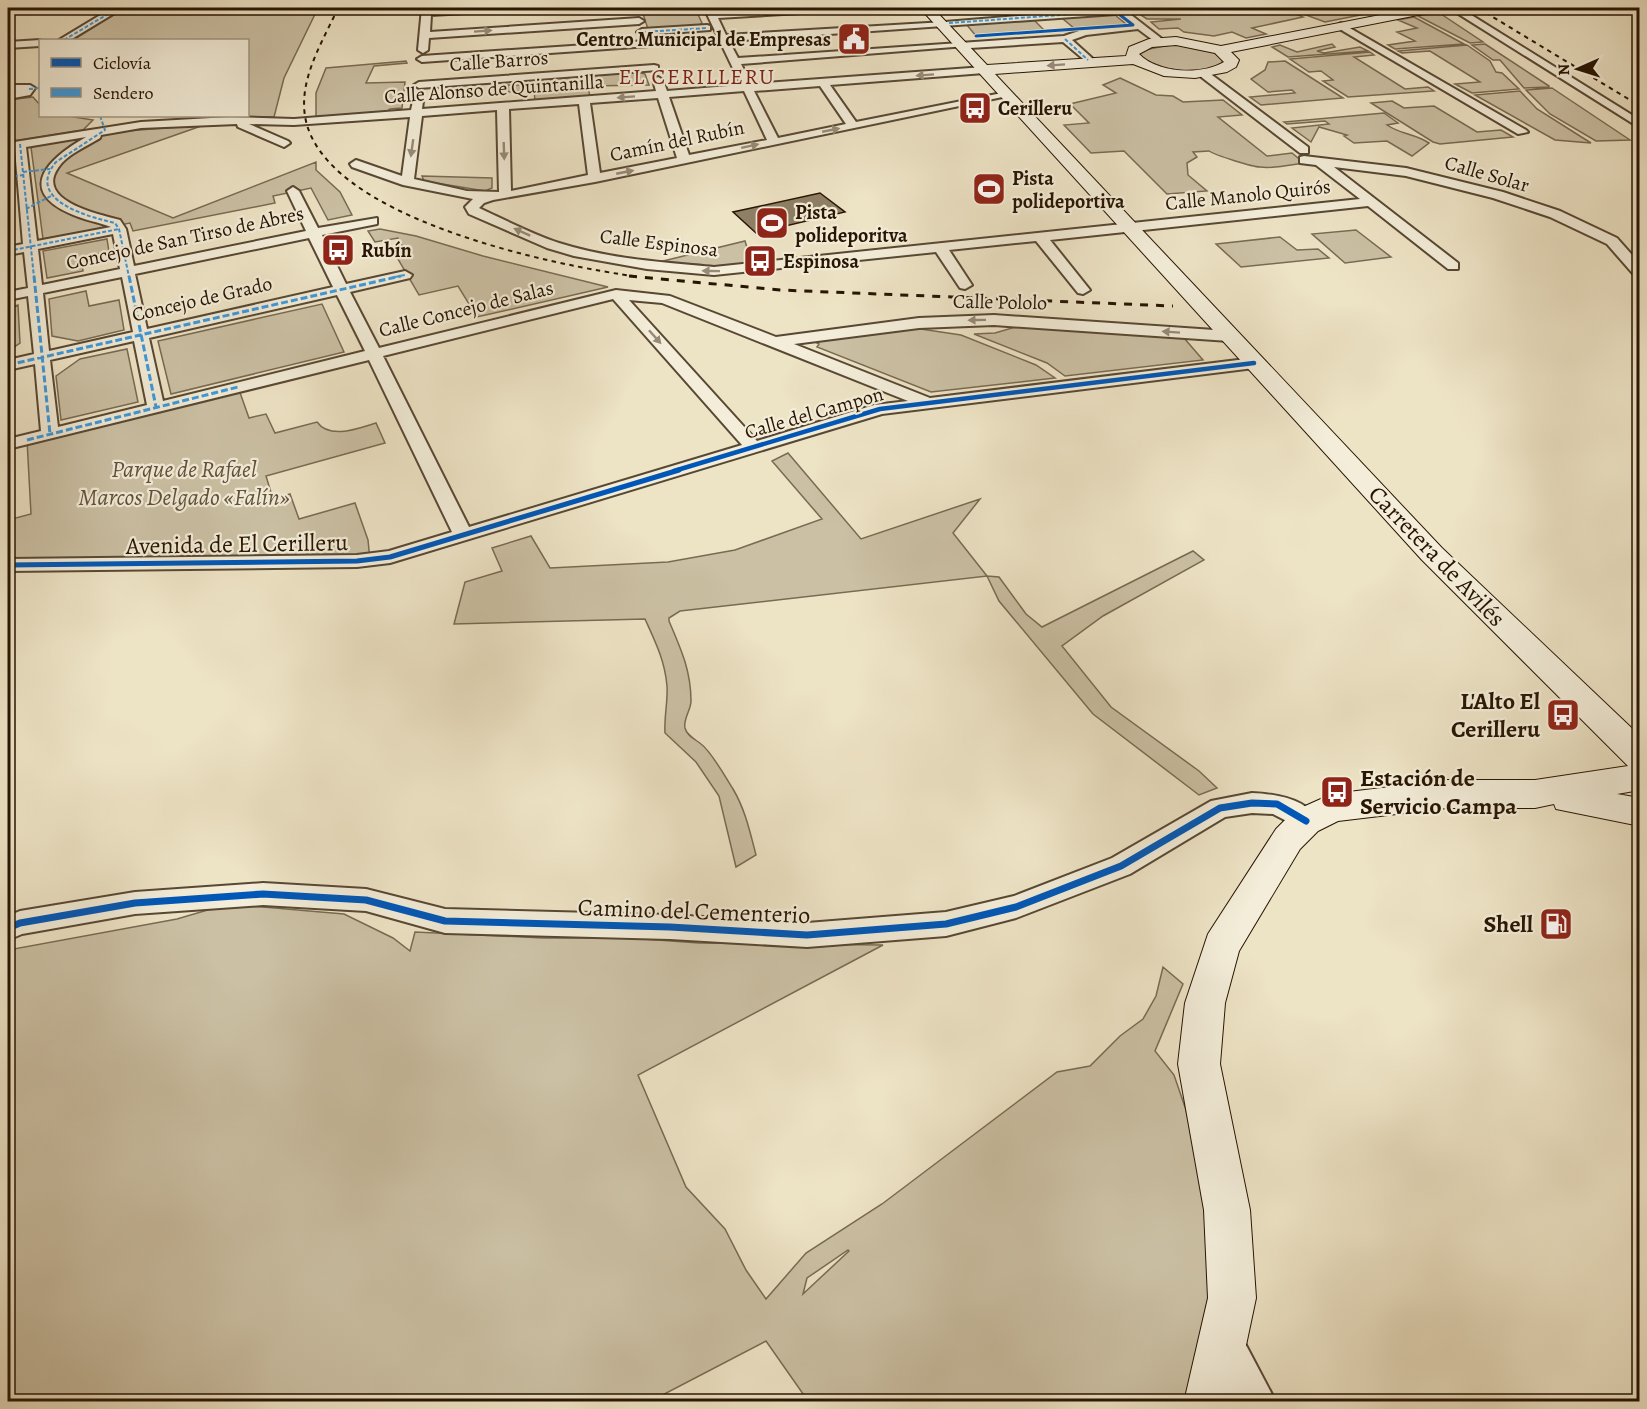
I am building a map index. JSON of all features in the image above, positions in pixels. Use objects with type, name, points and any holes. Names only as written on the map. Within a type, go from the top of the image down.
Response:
[{"type":"street","points":[[66,39],[118,8]]},
{"type":"street","points":[[407,183],[427,10],[501,8]]},
{"type":"street","points":[[634,8],[684,160]]},
{"type":"street","points":[[774,141],[710,12],[835,8]]},
{"type":"street","name":"Carretera de Avilés","points":[[926,8],[945,23],[966,45],[984,70],[1013,94],[1128,228],[1432,554],[1640,757]]},
{"type":"street","points":[[1220,50],[1433,8]]},
{"type":"street","points":[[1454,8],[1640,125]]},
{"type":"street","points":[[723,38],[1117,9],[1161,42]]},
{"type":"street","points":[[424,35],[639,21]]},
{"type":"street","points":[[1341,26],[1522,132]]},
{"type":"street","points":[[642,32],[707,28]]},
{"type":"street","points":[[734,61],[1065,39],[1085,32],[1134,28]]},
{"type":"street","points":[[1065,39],[1088,60]]},
{"type":"street","points":[[984,70],[1140,63],[1173,73],[1204,74],[1226,69],[1232,60],[1220,50],[1192,43],[1161,42],[1134,50],[1140,63]]},
{"type":"street","points":[[8,45],[39,43]]},
{"type":"street","points":[[421,72],[650,56]]},
{"type":"street","name":"Calle Barros","points":[[421,72],[650,56]]},
{"type":"street","points":[[1084,79],[1140,63]]},
{"type":"street","name":"Calle Alonso de Quintanilla","points":[[229,120],[294,122],[984,70]]},
{"type":"street","name":"Calle Solar","points":[[1204,74],[1304,155],[1319,162],[1406,172],[1498,195],[1555,214],[1612,241],[1640,273]]},
{"type":"street","points":[[823,82],[853,126]]},
{"type":"street","points":[[8,88],[35,89]]},
{"type":"street","points":[[8,96],[35,89]]},
{"type":"street","name":"Camín del Rubín","points":[[356,164],[407,183],[499,196],[1013,94]]},
{"type":"street","points":[[584,100],[595,178]]},
{"type":"street","points":[[499,196],[503,107]]},
{"type":"street","points":[[100,117],[105,130]]},
{"type":"street","points":[[50,434],[23,173],[14,145],[172,122],[229,120],[284,142]]},
{"type":"street","points":[[105,130],[64,156],[50,169],[47,182],[60,204],[73,211],[115,223],[119,229],[156,407]]},
{"type":"street","points":[[1319,162],[1453,266]]},
{"type":"street","points":[[8,177],[50,169]]},
{"type":"street","points":[[293,191],[464,536]]},
{"type":"street","points":[[8,212],[26,209],[53,195]]},
{"type":"street","name":"Calle Espinosa","points":[[499,196],[478,200],[471,207],[474,211],[552,245],[615,260],[686,270],[714,271],[1128,228]]},
{"type":"street","name":"Calle Manolo Quirós","points":[[1128,228],[1372,202]]},
{"type":"street","name":"Concejo de San Tirso de Abres","points":[[8,296],[372,221]]},
{"type":"street","points":[[8,251],[119,229]]},
{"type":"street","points":[[1040,237],[1083,290]]},
{"type":"street","points":[[940,246],[965,285]]},
{"type":"street","name":"Concejo de Grado","points":[[8,365],[405,275]]},
{"type":"street","points":[[616,294],[754,448]]},
{"type":"street","name":"Calle Concejo de Salas","points":[[8,444],[616,294],[665,299],[925,402]]},
{"type":"street","points":[[634,314],[640,306],[665,299]]},
{"type":"street","name":"Calle Pololo","points":[[771,342],[919,323],[985,320],[1236,343]]},
{"type":"street","name":"Calle del Campon","points":[[464,536],[880,409],[1236,343]]},
{"type":"street","points":[[873,381],[883,399],[880,409]]},
{"type":"street","name":"Avenida de El Cerilleru","points":[[8,565],[357,561],[390,557],[464,536]]},
{"type":"street","points":[[1209,1401],[1232,1298],[1227,1210],[1199,1064],[1205,1003],[1221,946],[1288,839],[1306,821],[1332,808],[1447,794],[1534,794],[1640,777]]},
{"type":"street","points":[[1534,794],[1640,812]]},
{"type":"street","name":"Camino del Cementerio","points":[[12,924],[135,903],[263,894],[366,900],[446,921],[670,927],[807,935],[888,929],[946,924],[1016,907],[1121,866],[1220,808],[1252,802],[1277,804],[1306,821]]},
{"type":"street","points":[[1223,1338],[1258,1401]]},
{"type":"green space","points":[[124,8],[318,8],[284,78],[274,117],[249,117],[249,39],[75,39]]},
{"type":"green space","points":[[641,8],[695,8],[702,23],[696,27],[648,29]]},
{"type":"green space","points":[[1130,8],[1396,8],[1325,22],[1295,11],[1291,12],[1303,17],[1252,28],[1266,34],[1246,38],[1232,32],[1214,36],[1184,32],[1178,28],[1159,29],[1151,22],[1181,19],[1147,19]]},
{"type":"green space","points":[[1438,12],[1483,42],[1470,43],[1418,16]]},
{"type":"green space","points":[[1114,14],[1127,25],[1075,29],[1062,18]]},
{"type":"green space","points":[[1414,17],[1464,44],[1395,49],[1388,45],[1415,41],[1397,32],[1417,28],[1398,20]]},
{"type":"green space","points":[[1034,20],[1045,31],[976,36],[966,24]]},
{"type":"green space","points":[[1175,44],[1212,51],[1222,59],[1222,63],[1203,71],[1182,71],[1151,62],[1142,58],[1140,54],[1144,50]]},
{"type":"green space","points":[[1332,44],[1335,47],[1317,51],[1324,53],[1360,47],[1368,51],[1288,57],[1272,47],[1280,45],[1297,52]]},
{"type":"green space","points":[[1485,44],[1549,87],[1524,88],[1500,60],[1493,60],[1472,45]]},
{"type":"green space","points":[[1467,45],[1490,61],[1496,72],[1502,73],[1519,89],[1472,93],[1455,84],[1480,82],[1430,51],[1402,53],[1398,51]]},
{"type":"green space","points":[[1370,52],[1374,55],[1354,57],[1405,89],[1428,87],[1434,91],[1348,97],[1323,81],[1333,80],[1321,71],[1309,72],[1290,59]]},
{"type":"green space","points":[[406,61],[407,63],[374,66],[366,83],[405,82],[402,108],[390,109],[386,112],[316,117],[316,93],[326,68]]},
{"type":"green space","points":[[1285,61],[1343,98],[1261,105],[1250,97],[1295,93],[1292,90],[1268,92],[1251,79],[1265,70],[1268,62]]},
{"type":"green space","points":[[638,72],[645,74],[649,85],[588,86],[590,97],[535,101],[534,90],[508,92],[508,85],[533,85],[533,79]]},
{"type":"green space","points":[[1120,78],[1156,95],[1173,96],[1183,102],[1223,100],[1242,115],[1218,117],[1267,156],[1292,153],[1304,163],[1260,167],[1209,151],[1193,152],[1197,157],[1187,163],[1188,175],[1207,191],[1167,194],[1124,151],[1091,153],[1064,125],[1089,123],[1070,104],[1116,93],[1103,85]]},
{"type":"green space","points":[[1552,88],[1630,140],[1596,141],[1550,114],[1526,90]]},
{"type":"green space","points":[[1520,91],[1537,109],[1591,143],[1555,140],[1475,95]]},
{"type":"green space","points":[[33,97],[39,104],[39,117],[74,117],[93,120],[83,130],[8,142],[8,100]]},
{"type":"green space","points":[[1392,101],[1404,108],[1434,106],[1477,132],[1501,130],[1513,137],[1440,144],[1433,142],[1371,103]]},
{"type":"green space","points":[[1384,113],[1398,123],[1387,125],[1429,143],[1412,156],[1387,141],[1354,143],[1344,136],[1347,135],[1319,127],[1311,142],[1292,128],[1329,124],[1325,121],[1287,124],[1284,122]]},
{"type":"green space","points":[[204,125],[67,173],[173,218],[316,162],[316,170],[340,192],[352,215],[328,220],[311,188],[273,196],[275,203],[133,231],[130,223],[43,239],[31,147],[126,131]]},
{"type":"green space","points":[[422,176],[492,178],[492,188],[485,191],[424,181]]},
{"type":"green space","points":[[380,229],[416,236],[483,256],[608,287],[477,317],[458,286],[419,295],[395,254],[405,251],[398,238],[375,242],[368,231]]},
{"type":"green space","points":[[1356,230],[1391,257],[1345,263],[1312,234]]},
{"type":"green space","points":[[1280,237],[1297,250],[1318,249],[1329,258],[1241,267],[1216,244]]},
{"type":"green space","points":[[107,239],[109,252],[81,257],[83,271],[47,278],[43,251]]},
{"type":"green space","points":[[745,241],[752,264],[693,267],[655,263]]},
{"type":"green space","points":[[86,291],[89,306],[119,300],[124,330],[78,341],[52,336],[49,299]]},
{"type":"green space","points":[[322,304],[344,352],[171,394],[158,341]]},
{"type":"green space","points":[[18,305],[20,343],[8,351],[8,308]]},
{"type":"green space","points":[[1019,326],[1184,338],[1203,360],[1065,376],[1047,363],[974,334],[995,333]]},
{"type":"green space","points":[[914,328],[961,335],[1036,365],[1055,378],[931,392],[817,347],[819,344],[815,342]]},
{"type":"green space","points":[[127,349],[138,402],[61,420],[56,376],[80,359]]},
{"type":"green space","name":"Parque de Rafael Marcos Delgado «Falín»","points":[[238,387],[249,418],[266,414],[275,433],[317,422],[337,432],[376,423],[385,443],[266,476],[273,499],[290,494],[299,519],[355,503],[368,540],[370,560],[8,565],[8,520],[31,514],[27,440]]},
{"type":"green space","points":[[788,453],[861,539],[980,499],[953,533],[987,576],[680,611],[669,618],[689,680],[691,701],[685,721],[686,731],[709,752],[733,789],[752,838],[756,855],[736,867],[719,796],[696,762],[665,733],[666,677],[659,651],[645,619],[454,624],[465,582],[502,571],[492,548],[531,536],[550,568],[668,562],[735,550],[822,519],[772,461]]},
{"type":"green space","points":[[1193,551],[1204,560],[1103,616],[1062,646],[1111,707],[1199,771],[1217,788],[1199,795],[1093,714],[999,601],[987,576],[999,577],[1026,614],[1042,627]]},
{"type":"green space","points":[[228,904],[344,914],[393,938],[410,951],[415,932],[543,938],[630,938],[699,943],[883,945],[638,1075],[686,1187],[725,1229],[746,1270],[766,1299],[806,1253],[882,1204],[1057,1072],[1090,1066],[1120,1036],[1143,1019],[1156,996],[1163,967],[1183,984],[1155,1051],[1174,1075],[1186,1110],[1211,1214],[1213,1309],[1188,1391],[1181,1401],[808,1401],[766,1341],[651,1401],[8,1402],[8,950],[177,919]],"holes":[[[849,1251],[803,1294],[807,1278]]]},
{"type":"building","name":"Pista polideporitva","points":[[820,193],[845,212],[756,233],[733,212]]},
{"type":"railway","points":[[338,8],[309,74],[304,102],[305,116],[321,152],[352,183],[396,209],[447,231],[554,262],[640,277]]},
{"type":"railway","points":[[1478,8],[1640,106]]},
{"type":"railway","points":[[629,276],[780,290],[1173,306]]},
{"type":"marked path","points":[[66,39],[118,8]]},
{"type":"marked path","points":[[949,23],[1116,11]]},
{"type":"marked path","points":[[642,32],[707,28]]},
{"type":"marked path","points":[[1065,39],[1088,60]]},
{"type":"marked path","points":[[29,89],[39,88]]},
{"type":"marked path","points":[[100,117],[105,130],[56,162],[50,169],[47,182],[51,192],[65,206],[84,215],[115,223],[119,229],[156,407]]},
{"type":"marked path","points":[[20,144],[50,434]]},
{"type":"marked path","points":[[23,172],[50,169]]},
{"type":"marked path","points":[[8,177],[23,175]]},
{"type":"marked path","points":[[26,209],[53,195]]},
{"type":"marked path","points":[[8,251],[119,229]]},
{"type":"marked path","points":[[8,365],[405,275]]},
{"type":"marked path","points":[[27,440],[238,387]]},
{"type":"cycle path","points":[[976,36],[1133,25],[1111,8]]},
{"type":"cycle path","points":[[8,565],[357,561],[390,557],[880,409],[1254,363]]},
{"type":"cycle path","points":[[8,928],[20,923],[135,903],[263,894],[366,900],[445,921],[670,927],[807,935],[946,924],[1016,907],[1121,866],[1220,808],[1252,803],[1277,804],[1306,821]]},
{"type":"place","name":"Centro Municipal de Empresas","points":[[854,39]]},
{"type":"place","name":"Cerilleru","points":[[975,108]]},
{"type":"place","name":"Pista polideportiva","points":[[989,189]]},
{"type":"place","name":"Pista polideporitva","points":[[772,223]]},
{"type":"place","name":"Rubín","points":[[338,250]]},
{"type":"place","name":"Espinosa","points":[[760,261]]},
{"type":"place","name":"L'Alto El Cerilleru","points":[[1563,715]]},
{"type":"place","name":"Estación de Servicio Campa","points":[[1337,792]]},
{"type":"place","name":"Shell","points":[[1556,924]]},
{"type":"district","name":"EL CERILLERU","points":[[697,77]]}]
